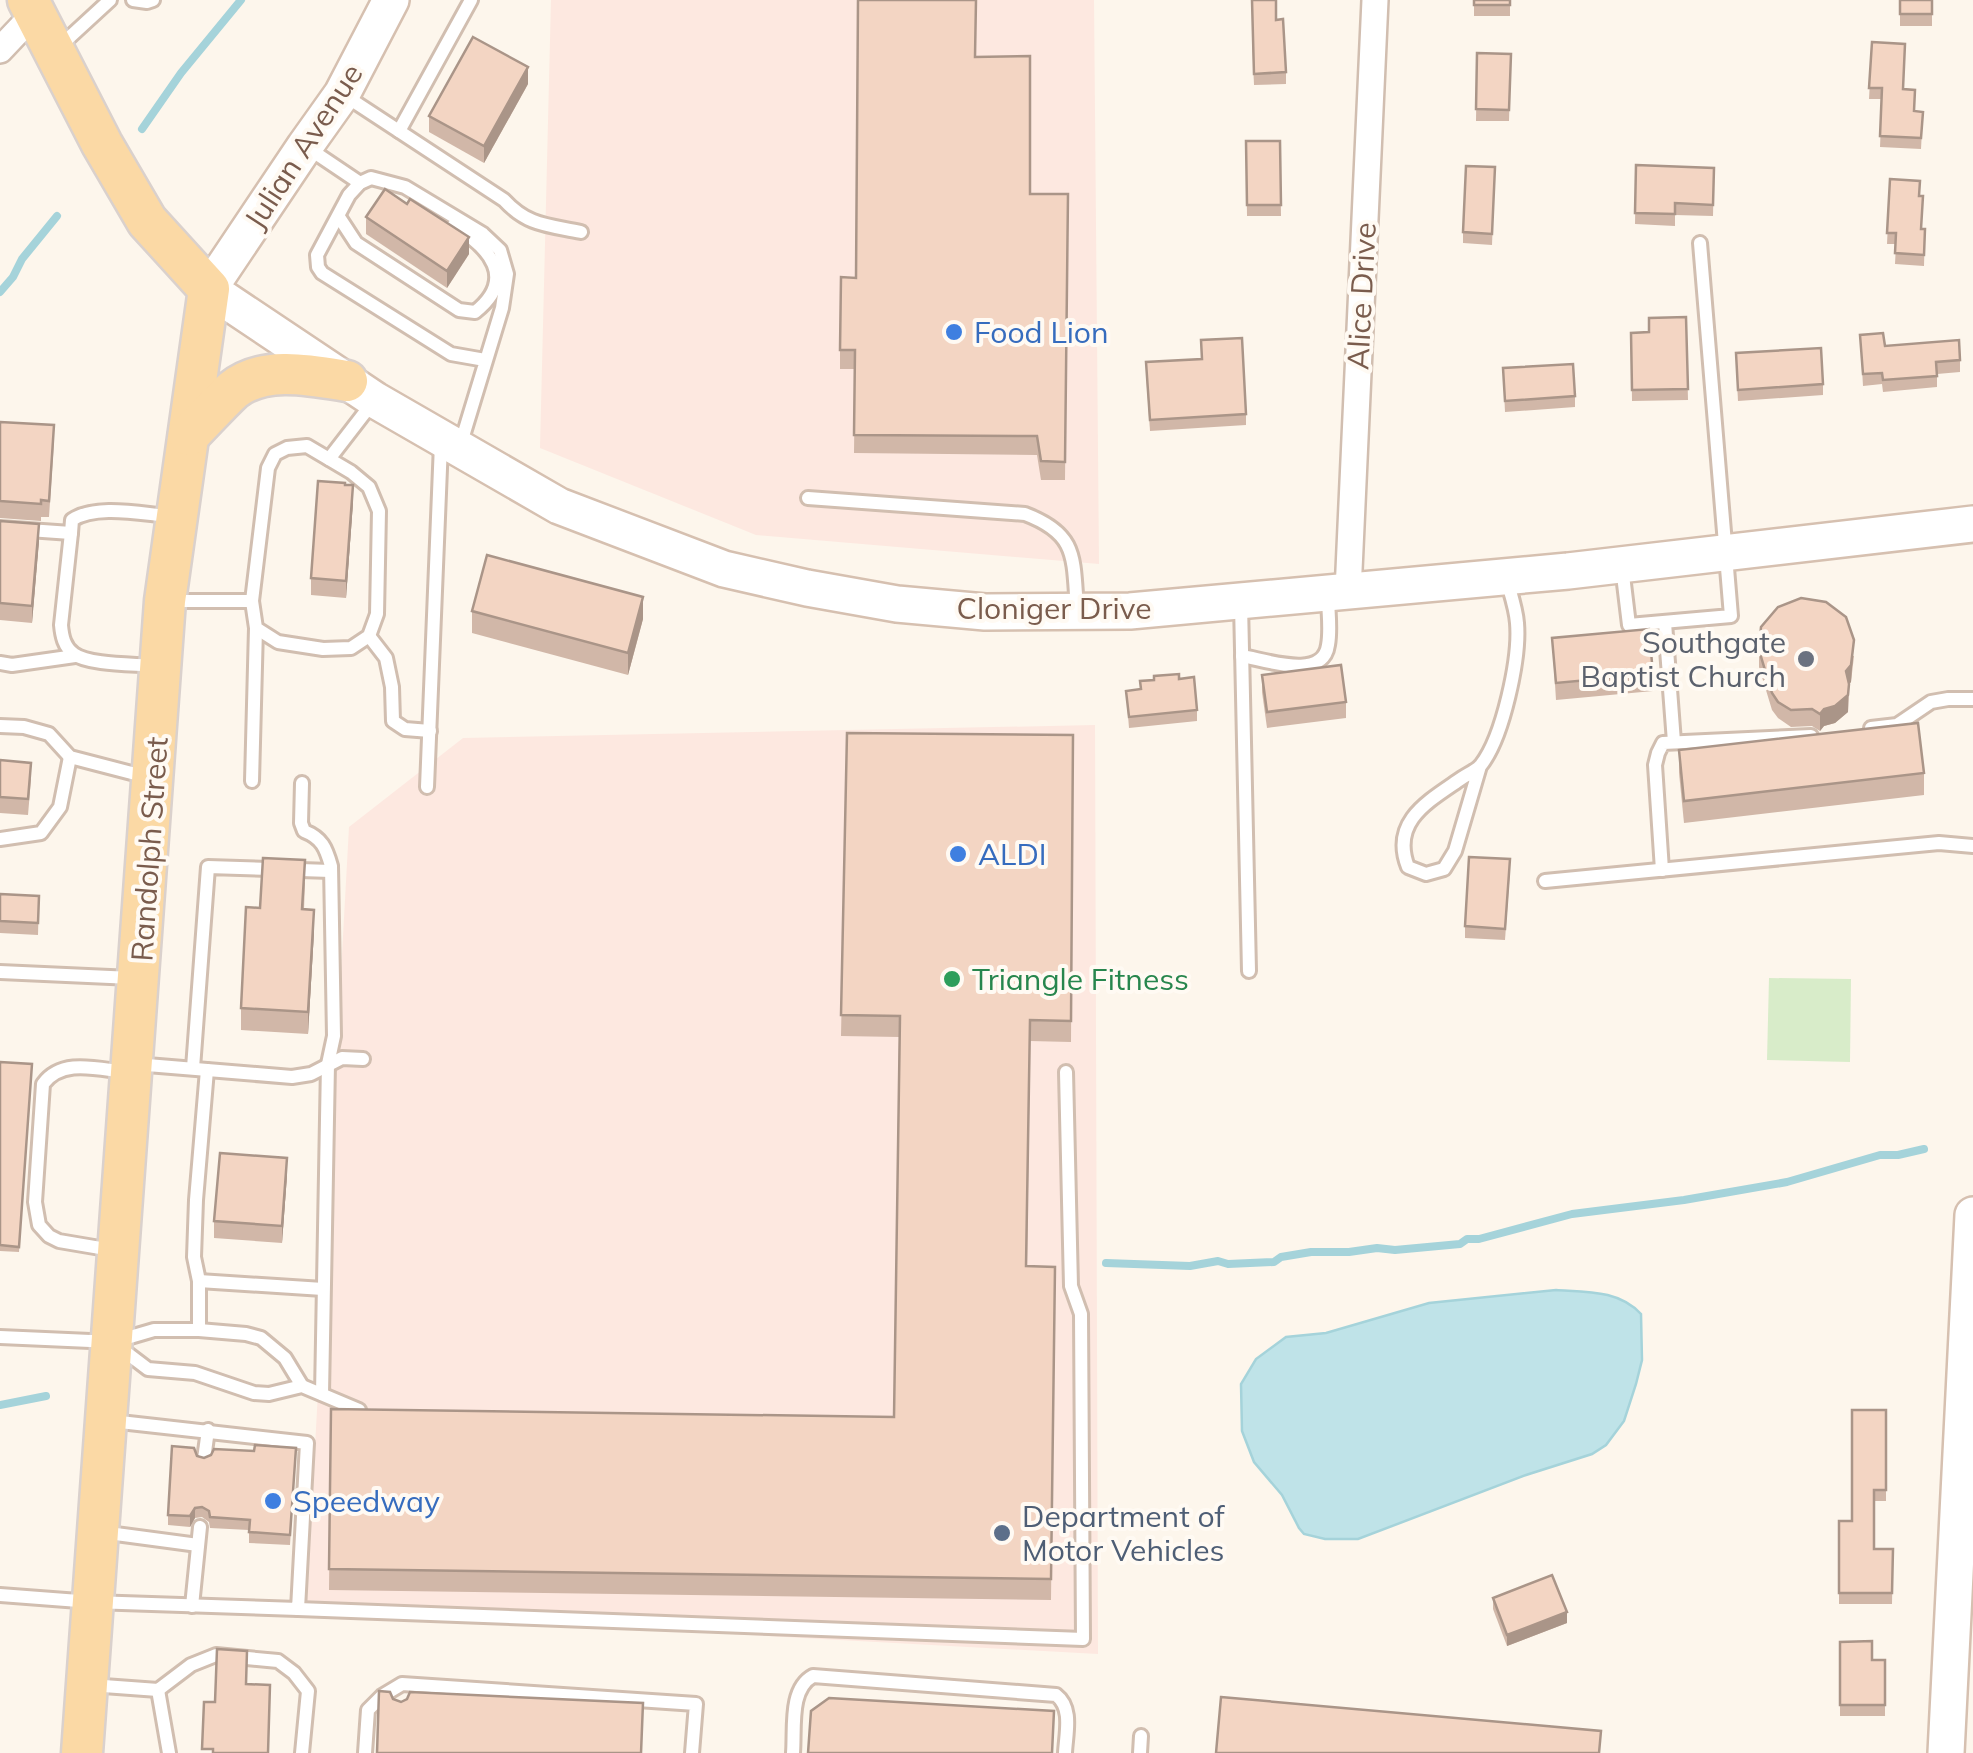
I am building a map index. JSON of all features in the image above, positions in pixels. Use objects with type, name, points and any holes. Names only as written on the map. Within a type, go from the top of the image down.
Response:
[{"type":"main road","name":"Julian Avenue","points":[[209,289],[342,94],[392,0]]},
{"type":"main road","points":[[32,6],[146,221],[209,289]]},
{"type":"main road","name":"Cloniger Drive","points":[[209,289],[361,391],[559,506],[724,569],[897,604],[985,612],[1130,611],[1506,577],[1973,524]]},
{"type":"main road","name":"Randolph Street","points":[[82,1753],[166,601],[209,289]]},
{"type":"main road","points":[[189,435],[236,388],[254,378],[307,374],[361,391]]},
{"type":"main road","points":[[1946,1753],[1973,1216]]},
{"type":"street","name":"Alice Drive","points":[[1338,593],[1375,0]]},
{"type":"street","points":[[0,50],[32,6]]},
{"type":"lane","points":[[54,52],[110,0]]},
{"type":"lane","points":[[133,0],[152,0]]},
{"type":"lane","points":[[399,131],[470,0]]},
{"type":"lane","points":[[342,94],[504,200],[518,215],[540,225],[581,232]]},
{"type":"lane","points":[[304,146],[360,183]]},
{"type":"lane","points":[[428,786],[450,444],[480,384],[502,308],[507,274],[500,250],[482,234],[405,187],[371,178],[360,183],[317,256],[322,273],[451,354],[485,360]]},
{"type":"lane","points":[[339,217],[356,243],[459,310],[475,312],[496,286],[496,268],[490,256],[465,233],[408,201],[405,187]]},
{"type":"lane","points":[[1622,564],[1628,626],[1731,616],[1700,243]]},
{"type":"lane","points":[[330,459],[361,391]]},
{"type":"lane","points":[[252,782],[256,628],[252,601],[268,468],[274,454],[307,446],[369,487],[379,510],[377,614],[369,636],[351,648],[323,649],[278,642],[256,628]]},
{"type":"lane","points":[[808,498],[1025,514],[1046,522],[1064,536],[1074,564],[1078,612]]},
{"type":"lane","points":[[76,656],[62,638],[61,625],[72,520],[84,513],[178,517]]},
{"type":"lane","points":[[0,528],[71,533]]},
{"type":"lane","points":[[1480,766],[1417,812],[1404,832],[1402,852],[1408,867],[1426,874],[1444,869],[1455,850],[1480,766],[1498,733],[1509,696],[1517,623],[1506,577]]},
{"type":"lane","points":[[1242,656],[1294,666],[1313,665],[1322,660],[1338,593]]},
{"type":"lane","points":[[166,601],[252,601]]},
{"type":"lane","points":[[1241,601],[1249,971]]},
{"type":"lane","points":[[1665,622],[1674,742]]},
{"type":"lane","points":[[369,636],[386,658],[393,721],[405,728],[430,730]]},
{"type":"lane","points":[[0,663],[12,665],[76,656],[161,666]]},
{"type":"lane","points":[[1863,730],[1897,725],[1932,702],[1973,699]]},
{"type":"lane","points":[[0,726],[48,734],[70,757],[154,779]]},
{"type":"lane","points":[[1662,870],[1656,765],[1663,743],[1811,736]]},
{"type":"lane","points":[[0,839],[41,833],[60,806],[70,757]]},
{"type":"lane","points":[[302,783],[301,823],[304,831],[325,844],[331,870],[334,1036],[328,1064],[322,1394]]},
{"type":"lane","points":[[1545,881],[1939,842],[1973,846]]},
{"type":"lane","points":[[199,1330],[194,1257],[208,867],[331,870]]},
{"type":"lane","points":[[0,972],[139,978]]},
{"type":"lane","points":[[119,1252],[59,1242],[39,1225],[35,1202],[41,1104],[43,1084],[49,1076],[60,1069],[75,1067],[200,1069],[292,1077],[311,1074],[342,1058],[363,1059]]},
{"type":"lane","points":[[0,1595],[92,1602],[1083,1640],[1081,1314],[1071,1286],[1066,1072]]},
{"type":"lane","points":[[198,1281],[323,1289]]},
{"type":"lane","points":[[0,1338],[113,1342],[154,1330],[246,1334],[261,1338],[285,1358],[302,1386]]},
{"type":"lane","points":[[113,1342],[148,1368],[195,1373],[254,1393],[269,1394],[302,1386],[359,1410]]},
{"type":"lane","points":[[107,1421],[307,1443],[298,1610]]},
{"type":"lane","points":[[204,1459],[208,1430]]},
{"type":"lane","points":[[192,1606],[200,1527]]},
{"type":"lane","points":[[98,1532],[198,1545]]},
{"type":"lane","points":[[87,1684],[158,1690],[191,1665],[216,1655],[278,1661],[294,1672],[308,1691],[302,1753]]},
{"type":"lane","points":[[794,1753],[798,1691],[813,1676],[1056,1694],[1068,1712],[1065,1753]]},
{"type":"lane","points":[[364,1753],[368,1710],[382,1696],[397,1694],[402,1684],[696,1704],[692,1753]]},
{"type":"lane","points":[[158,1690],[168,1753]]},
{"type":"lane","points":[[1140,1753],[1141,1736]]},
{"type":"shaded area","points":[[551,0],[1094,0],[1099,564],[756,535],[540,448]]},
{"type":"shaded area","points":[[1095,725],[1098,1654],[306,1611],[349,827],[463,738]]},
{"type":"green space","points":[[1769,978],[1851,979],[1850,1062],[1767,1060]]},
{"type":"water","points":[[1556,1290],[1613,1296],[1641,1314],[1642,1360],[1636,1384],[1624,1421],[1606,1445],[1592,1454],[1358,1539],[1325,1539],[1304,1534],[1282,1495],[1254,1462],[1242,1431],[1241,1384],[1256,1359],[1286,1337],[1326,1333],[1429,1303]]},
{"type":"building","points":[[858,0],[976,0],[975,57],[1030,56],[1030,194],[1068,194],[1065,462],[1041,461],[1037,436],[854,435],[855,350],[840,350],[841,277],[856,278]]},
{"type":"building","points":[[1252,0],[1276,0],[1276,20],[1283,19],[1286,72],[1254,74]]},
{"type":"building","points":[[1474,0],[1510,0],[1510,5],[1474,5]]},
{"type":"building","points":[[1900,0],[1932,0],[1932,14],[1900,14]]},
{"type":"building","points":[[473,37],[528,67],[484,146],[429,116]]},
{"type":"building","points":[[1872,42],[1905,44],[1903,89],[1915,90],[1914,111],[1923,112],[1921,138],[1880,136],[1882,88],[1869,88]]},
{"type":"building","points":[[1477,53],[1511,54],[1509,110],[1476,109]]},
{"type":"building","points":[[1246,141],[1280,141],[1281,205],[1247,205]]},
{"type":"building","points":[[1636,165],[1714,168],[1713,205],[1675,203],[1675,214],[1635,213]]},
{"type":"building","points":[[1466,166],[1495,167],[1492,234],[1463,232]]},
{"type":"building","points":[[1890,179],[1920,181],[1924,255],[1895,253],[1896,233],[1887,233]]},
{"type":"building","points":[[385,189],[407,204],[410,199],[469,237],[447,271],[366,217]]},
{"type":"building","points":[[1686,317],[1688,389],[1632,390],[1631,333],[1649,332],[1649,318]]},
{"type":"building","points":[[1883,333],[1885,346],[1959,340],[1960,360],[1936,362],[1937,376],[1883,380],[1882,373],[1863,374],[1860,335]]},
{"type":"building","points":[[1242,338],[1246,414],[1150,420],[1146,362],[1202,359],[1201,340]]},
{"type":"building","points":[[1821,348],[1823,384],[1738,390],[1736,353]]},
{"type":"building","points":[[1573,364],[1575,396],[1505,401],[1503,368]]},
{"type":"building","points":[[0,422],[54,425],[49,501],[0,501]]},
{"type":"building","points":[[318,481],[353,485],[346,581],[311,578]]},
{"type":"building","points":[[0,521],[39,524],[32,606],[0,603]]},
{"type":"building","points":[[487,555],[643,597],[628,653],[472,611]]},
{"type":"building","points":[[1801,598],[1826,602],[1846,617],[1854,640],[1851,665],[1846,671],[1848,695],[1820,714],[1812,709],[1791,710],[1778,702],[1759,650],[1761,627],[1778,607]]},
{"type":"building","points":[[1649,629],[1653,674],[1556,683],[1552,638]]},
{"type":"building","points":[[1341,665],[1346,702],[1267,712],[1262,675]]},
{"type":"building","points":[[1179,674],[1179,679],[1194,677],[1197,710],[1129,717],[1126,691],[1141,689],[1140,681],[1154,680],[1154,676]]},
{"type":"building","points":[[1918,723],[1924,773],[1684,801],[1679,750]]},
{"type":"building","points":[[847,733],[1073,735],[1071,1021],[1030,1020],[1026,1266],[1055,1267],[1051,1579],[329,1569],[331,1409],[894,1417],[900,1016],[841,1015]]},
{"type":"building","points":[[0,760],[31,763],[28,799],[0,797]]},
{"type":"building","points":[[1469,857],[1510,859],[1505,929],[1465,926]]},
{"type":"building","points":[[263,858],[305,860],[302,909],[314,910],[308,1012],[241,1008],[246,907],[260,908]]},
{"type":"building","points":[[0,894],[39,896],[38,923],[0,921]]},
{"type":"building","points":[[0,1062],[32,1064],[19,1247],[0,1245]]},
{"type":"building","points":[[220,1153],[287,1158],[282,1226],[214,1221]]},
{"type":"building","points":[[1852,1410],[1886,1410],[1886,1490],[1874,1490],[1874,1549],[1893,1549],[1892,1593],[1839,1593],[1839,1521],[1852,1521]]},
{"type":"building","points":[[255,1445],[296,1448],[290,1535],[249,1532],[250,1520],[210,1517],[202,1507],[195,1508],[190,1516],[168,1515],[172,1446],[194,1448],[197,1456],[204,1458],[214,1449],[254,1451]]},
{"type":"building","points":[[1552,1575],[1567,1612],[1507,1635],[1493,1598]]},
{"type":"building","points":[[1872,1641],[1872,1660],[1885,1660],[1885,1705],[1840,1705],[1840,1642]]},
{"type":"building","points":[[217,1649],[247,1651],[246,1684],[270,1685],[268,1753],[213,1753],[213,1749],[202,1749],[204,1702],[215,1702]]},
{"type":"building","points":[[379,1691],[390,1692],[393,1699],[401,1702],[410,1692],[643,1703],[641,1753],[377,1753]]},
{"type":"building","points":[[1221,1697],[1601,1731],[1599,1753],[1216,1753]]},
{"type":"building","points":[[829,1698],[1054,1711],[1052,1753],[808,1753],[811,1711]]},
{"type":"waterway","points":[[142,129],[181,73],[241,0]]},
{"type":"waterway","points":[[0,292],[57,216]]},
{"type":"waterway","points":[[1106,1263],[1190,1266],[1218,1261],[1274,1262],[1281,1257],[1311,1252],[1460,1244],[1467,1239],[1572,1214],[1787,1182],[1880,1155],[1924,1149]]},
{"type":"waterway","points":[[0,1405],[46,1396]]},
{"type":"place","name":"Food Lion","points":[[954,332]]},
{"type":"place","name":"Southgate Baptist Church","points":[[1806,659]]},
{"type":"place","name":"ALDI","points":[[958,854]]},
{"type":"place","name":"Triangle Fitness","points":[[952,979]]},
{"type":"place","name":"Speedway","points":[[273,1501]]},
{"type":"place","name":"Department of Motor Vehicles","points":[[1002,1533]]}]
